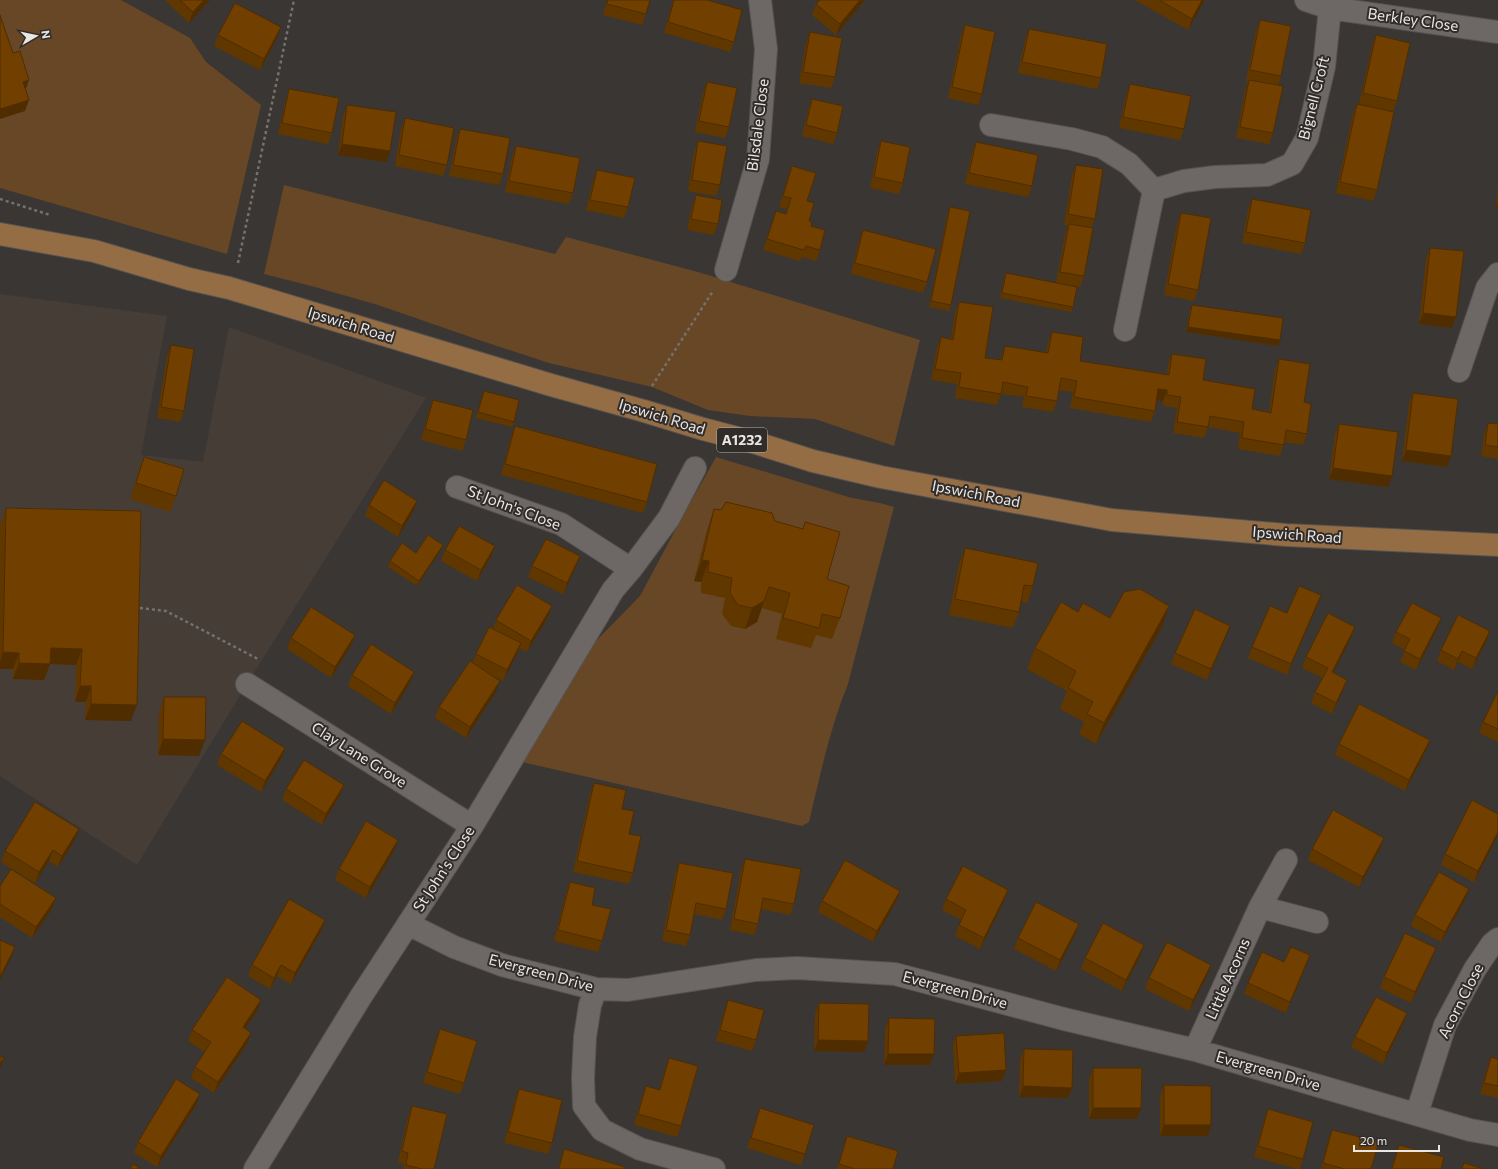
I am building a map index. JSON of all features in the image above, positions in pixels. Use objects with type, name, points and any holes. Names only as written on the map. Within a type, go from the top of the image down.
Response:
[{"type":"main road","name":"Ipswich Road","points":[[2,233],[94,251],[189,279],[229,288],[494,368],[644,410],[813,461],[881,477],[1112,520],[1286,535],[1498,545]]},
{"type":"street","name":"Bilsdale Close","points":[[726,270],[758,160],[766,49],[760,0]]},
{"type":"street","name":"Berkley Close","points":[[1306,0],[1330,8],[1498,32]]},
{"type":"street","name":"Bignell Croft","points":[[1154,190],[1184,180],[1215,176],[1267,175],[1292,164],[1307,138],[1324,67],[1330,8]]},
{"type":"street","points":[[991,125],[1072,139],[1102,147],[1128,164],[1154,190],[1125,330]]},
{"type":"street","points":[[1459,371],[1487,288],[1498,274]]},
{"type":"street","name":"St John's Close","points":[[255,1169],[360,998],[472,826],[613,590],[631,569],[669,518],[695,468]]},
{"type":"street","name":"St John's Close","points":[[457,487],[561,524],[631,569]]},
{"type":"street","name":"Clay Lane Grove","points":[[247,684],[472,826]]},
{"type":"street","name":"Little Acorns","points":[[1195,1050],[1260,907],[1286,860]]},
{"type":"street","points":[[1260,907],[1316,922]]},
{"type":"street","name":"Evergreen Drive","points":[[408,924],[454,947],[502,965],[596,989],[628,990],[756,970],[797,968],[895,974],[1064,1019],[1195,1050],[1417,1113],[1470,1130],[1498,1135]]},
{"type":"street","name":"Acorn Close","points":[[1417,1113],[1445,1025],[1474,969],[1492,944],[1498,939]]},
{"type":"street","points":[[596,989],[590,1005],[585,1037],[583,1078],[584,1106],[602,1130],[640,1149],[714,1169]]},
{"type":"path","points":[[229,288],[236,272],[294,0]]},
{"type":"path","points":[[0,200],[53,216]]},
{"type":"path","points":[[650,388],[726,270]]},
{"type":"path","points":[[140,608],[166,611],[262,661]]},
{"type":"shaded area","points":[[0,0],[121,0],[190,38],[206,62],[261,105],[227,254],[0,188]]},
{"type":"shaded area","points":[[284,185],[555,254],[566,237],[698,272],[920,340],[894,446],[815,419],[750,416],[708,410],[652,387],[549,363],[378,305],[264,274]]},
{"type":"shaded area","points":[[0,294],[167,316],[141,455],[203,462],[229,327],[426,398],[247,684],[137,865],[0,776]]},
{"type":"shaded area","points":[[716,457],[852,498],[894,507],[848,684],[826,752],[809,822],[802,826],[522,762],[595,642],[640,596]]},
{"type":"building","points":[[180,0],[204,0],[193,12]]},
{"type":"building","points":[[608,0],[650,0],[646,14],[607,4]]},
{"type":"building","points":[[674,0],[707,0],[742,10],[734,42],[668,22]]},
{"type":"building","points":[[820,0],[860,0],[840,24],[816,4]]},
{"type":"building","points":[[1159,0],[1202,0],[1192,19]]},
{"type":"building","points":[[235,3],[281,27],[264,59],[218,35]]},
{"type":"building","points":[[0,15],[13,53],[20,51],[29,80],[23,82],[29,100],[0,109]]},
{"type":"building","points":[[1260,20],[1291,26],[1281,76],[1250,70]]},
{"type":"building","points":[[965,25],[995,32],[982,94],[952,87]]},
{"type":"building","points":[[1029,29],[1107,44],[1101,78],[1022,62]]},
{"type":"building","points":[[810,32],[842,38],[835,77],[803,72]]},
{"type":"building","points":[[1376,35],[1410,43],[1397,101],[1363,93]]},
{"type":"building","points":[[1249,80],[1283,86],[1273,133],[1240,127]]},
{"type":"building","points":[[707,82],[737,88],[729,127],[699,121]]},
{"type":"building","points":[[1130,84],[1191,96],[1184,129],[1123,117]]},
{"type":"building","points":[[289,89],[339,98],[332,133],[282,123]]},
{"type":"building","points":[[812,99],[843,106],[837,133],[806,125]]},
{"type":"building","points":[[1357,104],[1394,112],[1377,190],[1340,182]]},
{"type":"building","points":[[347,105],[396,112],[390,151],[342,144]]},
{"type":"building","points":[[405,118],[454,128],[447,165],[399,155]]},
{"type":"building","points":[[460,129],[510,138],[503,174],[453,165]]},
{"type":"building","points":[[698,141],[727,146],[720,185],[692,180]]},
{"type":"building","points":[[881,141],[910,147],[903,183],[874,177]]},
{"type":"building","points":[[976,142],[1038,155],[1032,186],[969,173]]},
{"type":"building","points":[[516,146],[580,158],[573,193],[509,181]]},
{"type":"building","points":[[1076,165],[1103,169],[1095,219],[1068,214]]},
{"type":"building","points":[[792,166],[816,173],[807,201],[814,203],[809,221],[812,222],[811,226],[825,230],[820,250],[806,246],[804,250],[767,239],[776,211],[786,214],[791,198],[783,196]]},
{"type":"building","points":[[597,170],[635,178],[628,207],[590,200]]},
{"type":"building","points":[[696,195],[722,200],[718,224],[691,219]]},
{"type":"building","points":[[1252,199],[1311,210],[1305,243],[1246,232]]},
{"type":"building","points":[[950,207],[970,211],[951,305],[931,301]]},
{"type":"building","points":[[1181,213],[1211,218],[1198,290],[1168,284]]},
{"type":"building","points":[[1069,224],[1093,228],[1084,276],[1060,272]]},
{"type":"building","points":[[863,230],[936,249],[927,282],[855,263]]},
{"type":"building","points":[[1430,248],[1464,251],[1456,317],[1423,313]]},
{"type":"building","points":[[1006,273],[1077,287],[1073,307],[1002,293]]},
{"type":"building","points":[[959,302],[993,307],[985,358],[1002,360],[1005,346],[1048,353],[1052,332],[1083,337],[1080,361],[1169,375],[1172,354],[1206,359],[1203,380],[1255,389],[1252,409],[1271,413],[1279,359],[1310,364],[1304,402],[1311,404],[1307,434],[1286,430],[1284,445],[1242,438],[1244,422],[1210,416],[1208,427],[1177,422],[1181,397],[1167,395],[1167,390],[1158,389],[1155,411],[1074,397],[1077,381],[1061,378],[1057,401],[1026,396],[1028,387],[1003,382],[1001,394],[959,387],[961,373],[935,369],[941,337],[953,340]]},
{"type":"building","points":[[1192,305],[1283,318],[1280,340],[1188,327]]},
{"type":"building","points":[[171,345],[194,349],[184,411],[161,407]]},
{"type":"building","points":[[484,391],[519,400],[514,422],[478,412]]},
{"type":"building","points":[[1413,393],[1458,399],[1451,456],[1406,450]]},
{"type":"building","points":[[433,400],[473,410],[466,440],[425,429]]},
{"type":"building","points":[[1488,423],[1498,424],[1498,447],[1485,445]]},
{"type":"building","points":[[1339,424],[1398,432],[1392,476],[1333,468]]},
{"type":"building","points":[[515,426],[657,464],[647,502],[505,464]]},
{"type":"building","points":[[144,457],[184,469],[176,496],[136,483]]},
{"type":"building","points":[[384,480],[417,501],[402,526],[369,505]]},
{"type":"building","points":[[726,502],[772,513],[775,521],[803,529],[805,522],[840,532],[827,579],[849,586],[840,618],[822,614],[819,628],[783,618],[790,593],[769,587],[764,601],[752,608],[738,605],[730,593],[732,578],[708,572],[709,561],[702,560],[714,509],[721,510]]},
{"type":"building","points":[[6,508],[141,511],[137,705],[91,704],[91,686],[80,686],[82,649],[51,648],[50,664],[19,663],[19,653],[3,652]]},
{"type":"building","points":[[459,526],[495,546],[481,570],[445,550]]},
{"type":"building","points":[[428,535],[443,545],[419,581],[390,561],[402,543],[416,553]]},
{"type":"building","points":[[546,539],[580,556],[567,583],[532,566]]},
{"type":"building","points":[[965,548],[1038,563],[1033,586],[1024,585],[1019,612],[955,599]]},
{"type":"building","points":[[517,585],[552,606],[531,641],[496,620]]},
{"type":"building","points":[[1299,586],[1321,595],[1291,664],[1252,647],[1270,606],[1287,613]]},
{"type":"building","points":[[1140,589],[1169,606],[1104,723],[1087,714],[1093,702],[1068,688],[1076,671],[1035,648],[1061,602],[1078,612],[1083,603],[1110,618],[1124,592]]},
{"type":"building","points":[[1412,603],[1441,618],[1420,659],[1404,651],[1410,639],[1396,632]]},
{"type":"building","points":[[311,607],[355,635],[335,667],[291,638]]},
{"type":"building","points":[[1195,609],[1230,626],[1211,669],[1175,653]]},
{"type":"building","points":[[1328,613],[1355,627],[1332,672],[1347,680],[1336,703],[1315,692],[1328,668],[1306,657]]},
{"type":"building","points":[[1458,615],[1490,631],[1476,658],[1462,651],[1458,659],[1441,650]]},
{"type":"building","points":[[489,627],[521,643],[507,670],[476,654]]},
{"type":"building","points":[[371,644],[414,672],[395,703],[352,675]]},
{"type":"building","points":[[470,661],[500,681],[470,727],[439,707]]},
{"type":"building","points":[[1498,691],[1498,729],[1483,722]]},
{"type":"building","points":[[164,697],[206,697],[205,740],[163,739]]},
{"type":"building","points":[[1359,704],[1430,740],[1409,780],[1339,744]]},
{"type":"building","points":[[242,721],[285,748],[265,781],[221,754]]},
{"type":"building","points":[[304,760],[344,785],[326,814],[286,789]]},
{"type":"building","points":[[594,783],[626,790],[622,809],[634,811],[629,834],[641,836],[633,873],[577,861]]},
{"type":"building","points":[[1472,800],[1498,814],[1498,832],[1478,871],[1445,854]]},
{"type":"building","points":[[35,802],[79,829],[62,856],[53,850],[39,872],[5,851]]},
{"type":"building","points":[[1333,810],[1384,838],[1363,877],[1312,849]]},
{"type":"building","points":[[366,821],[398,840],[370,887],[339,869]]},
{"type":"building","points":[[745,859],[801,869],[794,904],[763,898],[758,924],[734,919]]},
{"type":"building","points":[[845,860],[900,891],[877,931],[822,901]]},
{"type":"building","points":[[679,863],[733,873],[726,909],[696,903],[690,935],[666,930]]},
{"type":"building","points":[[963,866],[1008,890],[984,938],[959,925],[966,910],[946,899]]},
{"type":"building","points":[[11,869],[56,898],[36,927],[0,904],[0,886]]},
{"type":"building","points":[[1439,872],[1469,889],[1445,932],[1415,915]]},
{"type":"building","points":[[570,882],[595,888],[592,905],[611,909],[602,941],[558,930]]},
{"type":"building","points":[[289,899],[325,920],[295,973],[281,965],[274,978],[252,965]]},
{"type":"building","points":[[1036,902],[1079,924],[1060,960],[1018,938]]},
{"type":"building","points":[[1103,923],[1144,945],[1126,980],[1085,958]]},
{"type":"building","points":[[1405,933],[1436,948],[1415,992],[1384,977]]},
{"type":"building","points":[[0,940],[15,947],[0,977]]},
{"type":"building","points":[[1167,942],[1211,965],[1193,1000],[1149,978]]},
{"type":"building","points":[[1291,947],[1310,955],[1290,1002],[1248,983],[1262,952],[1284,962]]},
{"type":"building","points":[[227,977],[261,1000],[243,1027],[251,1033],[218,1082],[195,1067],[211,1042],[192,1030]]},
{"type":"building","points":[[1376,997],[1407,1013],[1387,1053],[1355,1037]]},
{"type":"building","points":[[728,1000],[764,1010],[756,1040],[720,1030]]},
{"type":"building","points":[[819,1003],[869,1004],[868,1041],[818,1040]]},
{"type":"building","points":[[889,1018],[935,1019],[934,1054],[888,1054]]},
{"type":"building","points":[[440,1029],[477,1041],[464,1083],[427,1072]]},
{"type":"building","points":[[1004,1033],[1006,1070],[959,1073],[956,1036]]},
{"type":"building","points":[[1024,1049],[1073,1050],[1072,1088],[1023,1086]]},
{"type":"building","points":[[0,1056],[4,1058],[0,1064]]},
{"type":"building","points":[[1491,1057],[1498,1059],[1498,1086],[1484,1083]]},
{"type":"building","points":[[669,1058],[698,1066],[681,1126],[638,1114],[646,1086],[660,1090]]},
{"type":"building","points":[[1093,1068],[1142,1068],[1141,1108],[1093,1108]]},
{"type":"building","points":[[176,1079],[200,1094],[161,1156],[138,1142]]},
{"type":"building","points":[[1164,1085],[1211,1086],[1211,1125],[1164,1125]]},
{"type":"building","points":[[519,1089],[562,1100],[552,1143],[508,1132]]},
{"type":"building","points":[[412,1106],[447,1114],[434,1169],[422,1169],[406,1165],[408,1153],[402,1151]]},
{"type":"building","points":[[760,1108],[814,1125],[805,1154],[751,1138]]},
{"type":"building","points":[[1268,1109],[1313,1122],[1303,1159],[1258,1146]]},
{"type":"building","points":[[1332,1130],[1379,1142],[1371,1169],[1345,1169],[1323,1163]]},
{"type":"building","points":[[847,1136],[898,1151],[893,1169],[855,1169],[839,1164]]},
{"type":"building","points":[[1399,1145],[1444,1157],[1441,1169],[1392,1169]]},
{"type":"building","points":[[564,1149],[625,1167],[624,1169],[559,1169]]},
{"type":"building","points":[[1464,1163],[1484,1169],[1462,1169]]},
{"type":"building","points":[[133,1164],[141,1169],[130,1169]]}]
